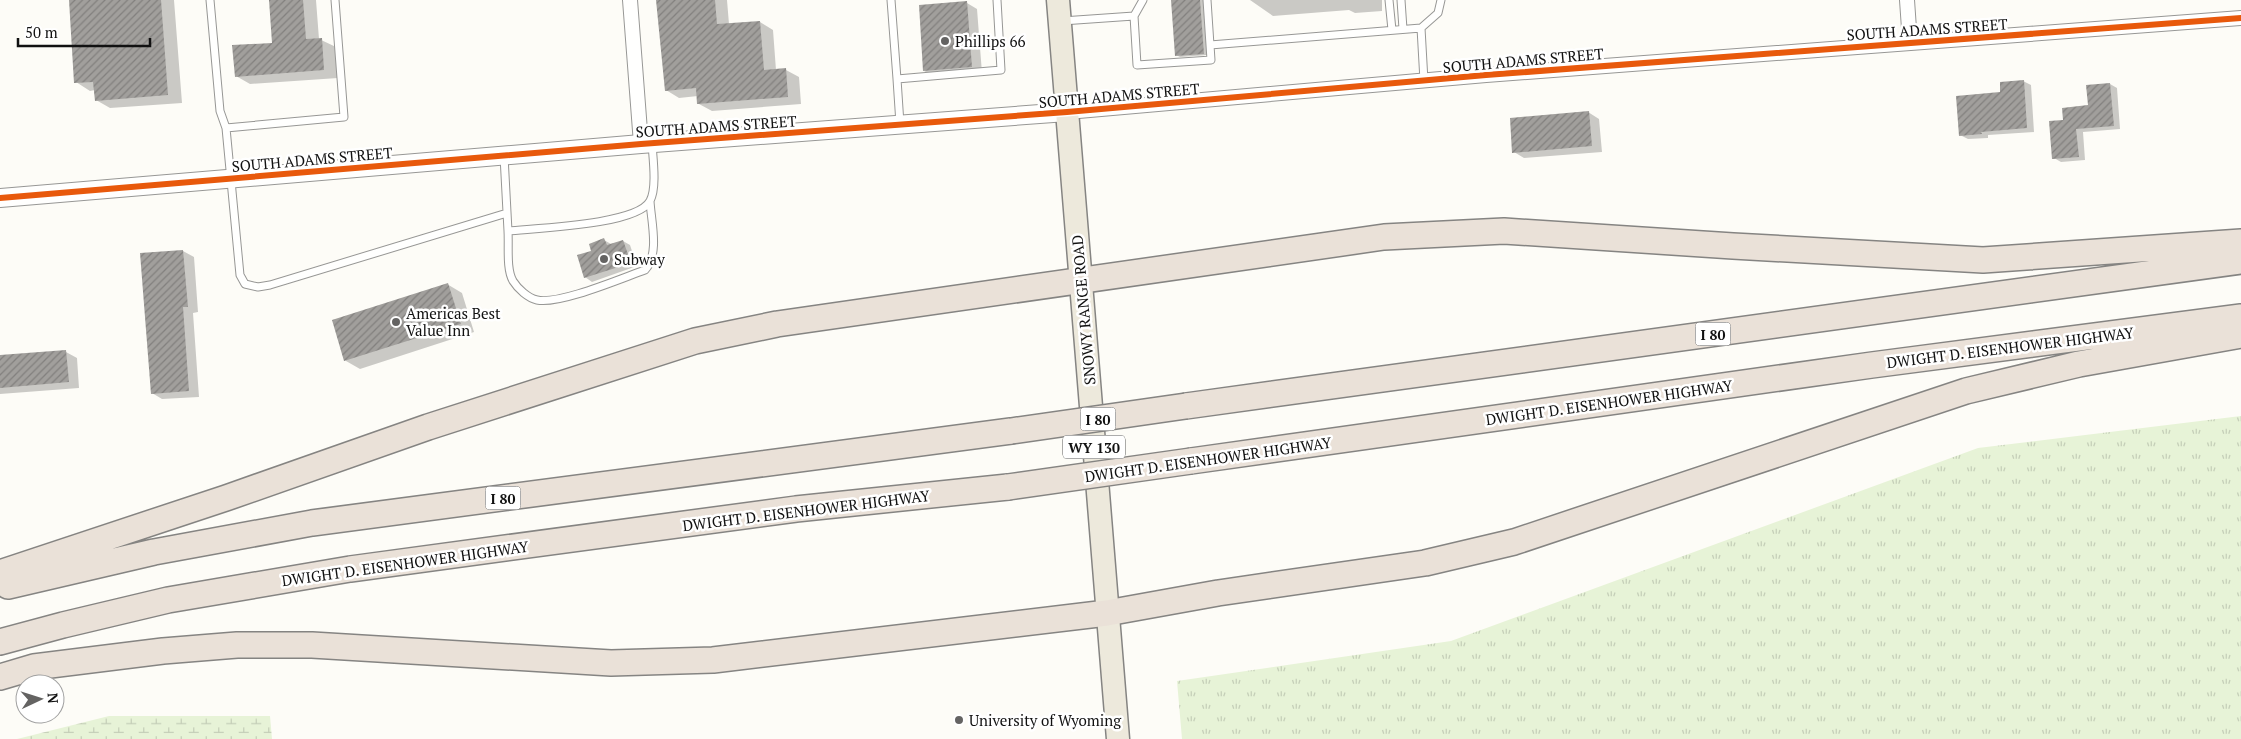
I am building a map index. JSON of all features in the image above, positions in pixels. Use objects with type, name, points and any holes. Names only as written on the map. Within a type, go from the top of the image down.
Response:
[{"type":"highway","points":[[0,573],[226,498],[428,427],[695,341],[777,324],[1081,282],[1147,270],[1384,237],[1504,231],[1983,260],[2241,242]]},
{"type":"highway","name":"I 80","points":[[0,588],[144,554],[312,523],[1011,431],[2241,261]]},
{"type":"highway","name":"DWIGHT D. EISENHOWER HIGHWAY","points":[[0,642],[63,624],[168,600],[350,569],[796,509],[1008,487],[1872,365],[2241,317]]},
{"type":"highway","points":[[0,677],[34,667],[163,651],[237,645],[312,645],[611,662],[713,660],[1107,613],[1218,593],[1425,563],[1514,542],[1966,392],[2078,364],[2241,335]]},
{"type":"main road","name":"SNOWY RANGE ROAD","points":[[1059,11],[1118,739]]},
{"type":"street","points":[[630,0],[647,144]]},
{"type":"street","points":[[1907,0],[1910,42]]},
{"type":"street","name":"SOUTH ADAMS STREET","points":[[0,198],[504,155],[1067,112],[1424,81],[1910,42],[2241,18]]},
{"type":"lane","points":[[210,0],[220,111],[226,128],[240,275],[245,284],[258,287],[270,285],[507,212]]},
{"type":"lane","points":[[226,128],[344,118],[335,0]]},
{"type":"lane","points":[[891,0],[900,125]]},
{"type":"lane","points":[[897,79],[1001,70],[997,0]]},
{"type":"lane","points":[[1143,0],[1134,16],[1137,65],[1211,60],[1207,0]]},
{"type":"lane","points":[[1389,0],[1392,30]]},
{"type":"lane","points":[[1401,0],[1403,29]]},
{"type":"lane","points":[[1210,45],[1421,28],[1438,13],[1441,0]]},
{"type":"lane","points":[[1059,11],[1134,16]]},
{"type":"lane","points":[[1421,28],[1424,81]]},
{"type":"lane","points":[[504,155],[510,262],[514,282],[525,294],[538,300],[555,299],[645,270],[650,264],[653,252],[650,201],[654,179],[647,144]]},
{"type":"lane","points":[[508,231],[612,220],[641,211],[650,201]]},
{"type":"green space","points":[[2241,416],[2241,739],[1182,739],[1177,681],[1451,641],[1978,448]]},
{"type":"green space","points":[[109,716],[270,716],[272,739],[17,739]]},
{"type":"building","points":[[69,0],[161,0],[168,95],[95,101],[93,82],[74,83]]},
{"type":"building","points":[[269,0],[303,0],[306,39],[322,38],[324,70],[235,77],[232,45],[272,43]]},
{"type":"building","points":[[656,0],[715,0],[717,24],[760,21],[764,70],[786,68],[788,97],[697,104],[696,88],[665,91]]},
{"type":"building","points":[[1171,0],[1200,0],[1204,54],[1175,56]]},
{"type":"building","name":"Phillips 66","points":[[967,1],[972,67],[923,71],[919,5]]},
{"type":"building","points":[[2024,80],[2027,128],[1959,136],[1956,96],[2000,92],[2000,82]]},
{"type":"building","points":[[2110,83],[2114,126],[2076,129],[2079,157],[2052,159],[2049,121],[2063,120],[2062,108],[2088,105],[2086,85]]},
{"type":"building","points":[[1589,111],[1592,146],[1512,153],[1510,118]]},
{"type":"building","name":"Subway","points":[[604,238],[607,245],[623,240],[631,263],[584,278],[577,255],[591,251],[589,244]]},
{"type":"building","points":[[183,250],[188,307],[183,307],[189,391],[151,394],[140,253]]},
{"type":"building","name":"Americas Best Value Inn","points":[[448,283],[461,324],[344,361],[332,320]]},
{"type":"building","points":[[66,350],[69,382],[0,388],[0,355]]},
{"type":"cycle path","points":[[0,198],[641,144],[1067,112],[1486,75],[2241,18]]},
{"type":"place","name":"Phillips 66","points":[[945,41]]},
{"type":"place","name":"Subway","points":[[604,259]]},
{"type":"place","name":"Americas Best Value Inn","points":[[396,322]]},
{"type":"place","name":"University of Wyoming","points":[[959,720]]}]
